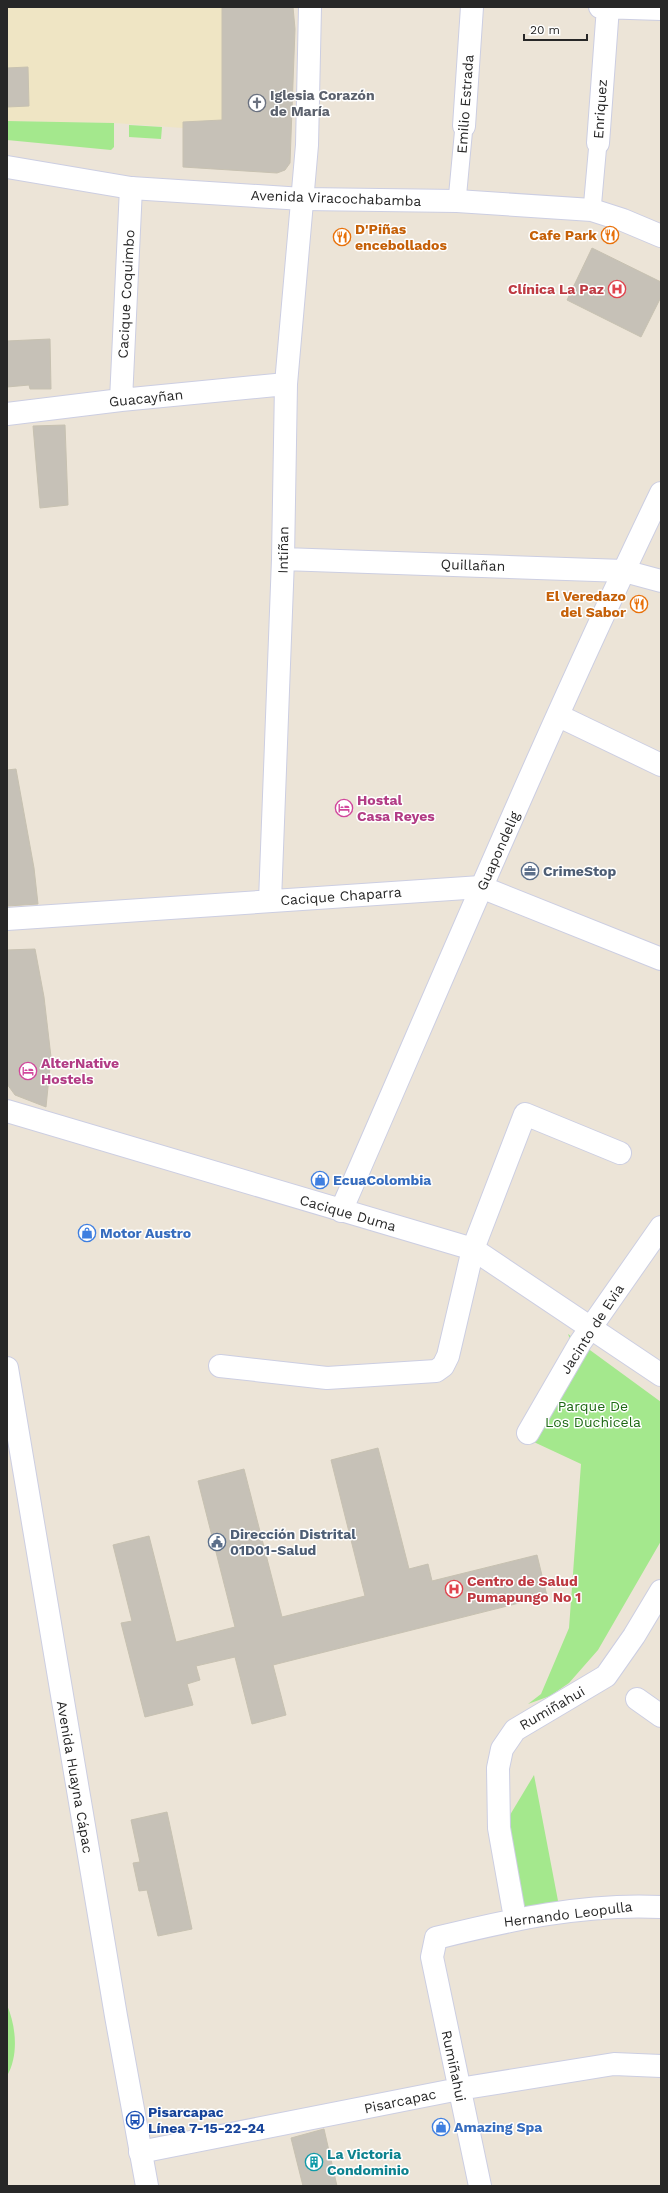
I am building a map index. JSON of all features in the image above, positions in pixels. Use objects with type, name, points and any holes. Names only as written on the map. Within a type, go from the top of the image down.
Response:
[{"type":"street","name":"Intiñan","points":[[270,901],[283,559],[286,384],[307,145],[310,7]]},
{"type":"street","name":"Emilio Estrada","points":[[457,201],[472,7]]},
{"type":"street","points":[[600,7],[661,9]]},
{"type":"street","name":"Enriquez","points":[[592,210],[608,7]]},
{"type":"street","name":"Avenida Viracochabamba","points":[[7,167],[131,188],[303,199],[457,201],[592,210],[622,220],[661,236]]},
{"type":"street","name":"Cacique Coquimbo","points":[[121,400],[131,188]]},
{"type":"street","name":"Guacayñan","points":[[7,414],[121,400],[286,384]]},
{"type":"street","name":"Guapondelig","points":[[341,1211],[481,887],[624,571],[661,494]]},
{"type":"street","name":"Quillañan","points":[[283,559],[624,571],[661,581]]},
{"type":"street","points":[[559,716],[661,765]]},
{"type":"street","name":"Cacique Chaparra","points":[[7,919],[481,887],[661,959]]},
{"type":"street","name":"Cacique Duma","points":[[7,1112],[473,1249],[661,1374]]},
{"type":"street","points":[[220,1366],[327,1378],[436,1371],[443,1366],[448,1356],[473,1249],[524,1114],[620,1153]]},
{"type":"street","name":"Jacinto de Evia","points":[[528,1433],[590,1328],[661,1227]]},
{"type":"street","name":"Avenida Huayna Cápac","points":[[7,1368],[147,2186]]},
{"type":"street","name":"Rumiñahui","points":[[516,1918],[500,1828],[498,1768],[502,1748],[515,1730],[606,1676],[634,1636],[661,1591]]},
{"type":"street","points":[[637,1699],[661,1716]]},
{"type":"street","name":"Hernando Leopulla","points":[[433,1946],[436,1938],[516,1918],[633,1906],[661,1907]]},
{"type":"street","name":"Rumiñahui","points":[[433,1946],[432,1957],[480,2186]]},
{"type":"street","name":"Pisarcapac","points":[[140,2152],[459,2089],[614,2064],[661,2066]]},
{"type":"shaded area","points":[[7,7],[222,7],[222,120],[183,122],[183,128],[114,123],[7,121]]},
{"type":"green space","points":[[7,121],[114,123],[114,147],[111,150],[7,140]]},
{"type":"green space","points":[[129,125],[162,127],[161,139],[129,137]]},
{"type":"green space","name":"Parque De Los Duchicela","points":[[568,1334],[661,1402],[661,1541],[598,1650],[569,1683],[550,1696],[528,1704],[541,1694],[569,1628],[581,1464],[521,1436],[570,1339]]},
{"type":"green space","points":[[534,1775],[559,1906],[526,1908],[523,1904],[507,1820]]},
{"type":"green space","points":[[7,2005],[14,2031],[15,2050],[11,2068],[7,2076]]},
{"type":"building","name":"Iglesia Corazón de María","points":[[222,7],[293,7],[295,29],[290,163],[285,170],[277,173],[183,167],[183,122],[222,120]]},
{"type":"building","points":[[28,67],[29,106],[7,107],[7,68]]},
{"type":"building","name":"Clínica La Paz","points":[[592,248],[661,282],[661,297],[641,337],[567,300]]},
{"type":"building","points":[[50,339],[51,389],[30,389],[29,385],[7,387],[7,341]]},
{"type":"building","points":[[65,425],[68,505],[40,508],[33,426]]},
{"type":"building","points":[[16,769],[34,868],[38,904],[7,906],[7,770]]},
{"type":"building","points":[[35,949],[44,997],[51,1057],[46,1107],[15,1095],[7,1084],[7,950]]},
{"type":"building","name":"Centro de Salud Pumapungo No 1","points":[[378,1448],[409,1569],[428,1564],[432,1581],[537,1555],[547,1596],[273,1665],[286,1715],[252,1724],[235,1657],[196,1666],[200,1680],[187,1684],[193,1705],[145,1717],[121,1623],[132,1621],[113,1545],[149,1536],[176,1642],[235,1627],[198,1481],[244,1469],[282,1617],[365,1596],[331,1460]]},
{"type":"building","points":[[167,1812],[192,1929],[158,1936],[147,1890],[139,1891],[133,1863],[140,1862],[131,1820]]},
{"type":"building","name":"La Victoria Condominio","points":[[324,2129],[337,2186],[303,2186],[291,2138]]},
{"type":"place","name":"Iglesia Corazón de María","points":[[257,103]]},
{"type":"place","name":"Cafe Park","points":[[610,235]]},
{"type":"place","name":"D'Piñas encebollados","points":[[342,237]]},
{"type":"place","name":"Clínica La Paz","points":[[617,289]]},
{"type":"place","name":"El Veredazo del Sabor","points":[[639,604]]},
{"type":"place","name":"Hostal Casa Reyes","points":[[344,808]]},
{"type":"place","name":"CrimeStop","points":[[530,871]]},
{"type":"place","name":"AlterNative Hostels","points":[[28,1071]]},
{"type":"place","name":"EcuaColombia","points":[[320,1180]]},
{"type":"place","name":"Motor Austro","points":[[87,1233]]},
{"type":"place","name":"Dirección Distrital 01D01-Salud","points":[[217,1542]]},
{"type":"place","name":"Centro de Salud Pumapungo No 1","points":[[454,1589]]},
{"type":"place","name":"Pisarcapac Línea 7-15-22-24","points":[[135,2120]]},
{"type":"place","name":"Amazing Spa","points":[[441,2127]]},
{"type":"place","name":"La Victoria Condominio","points":[[314,2162]]}]
